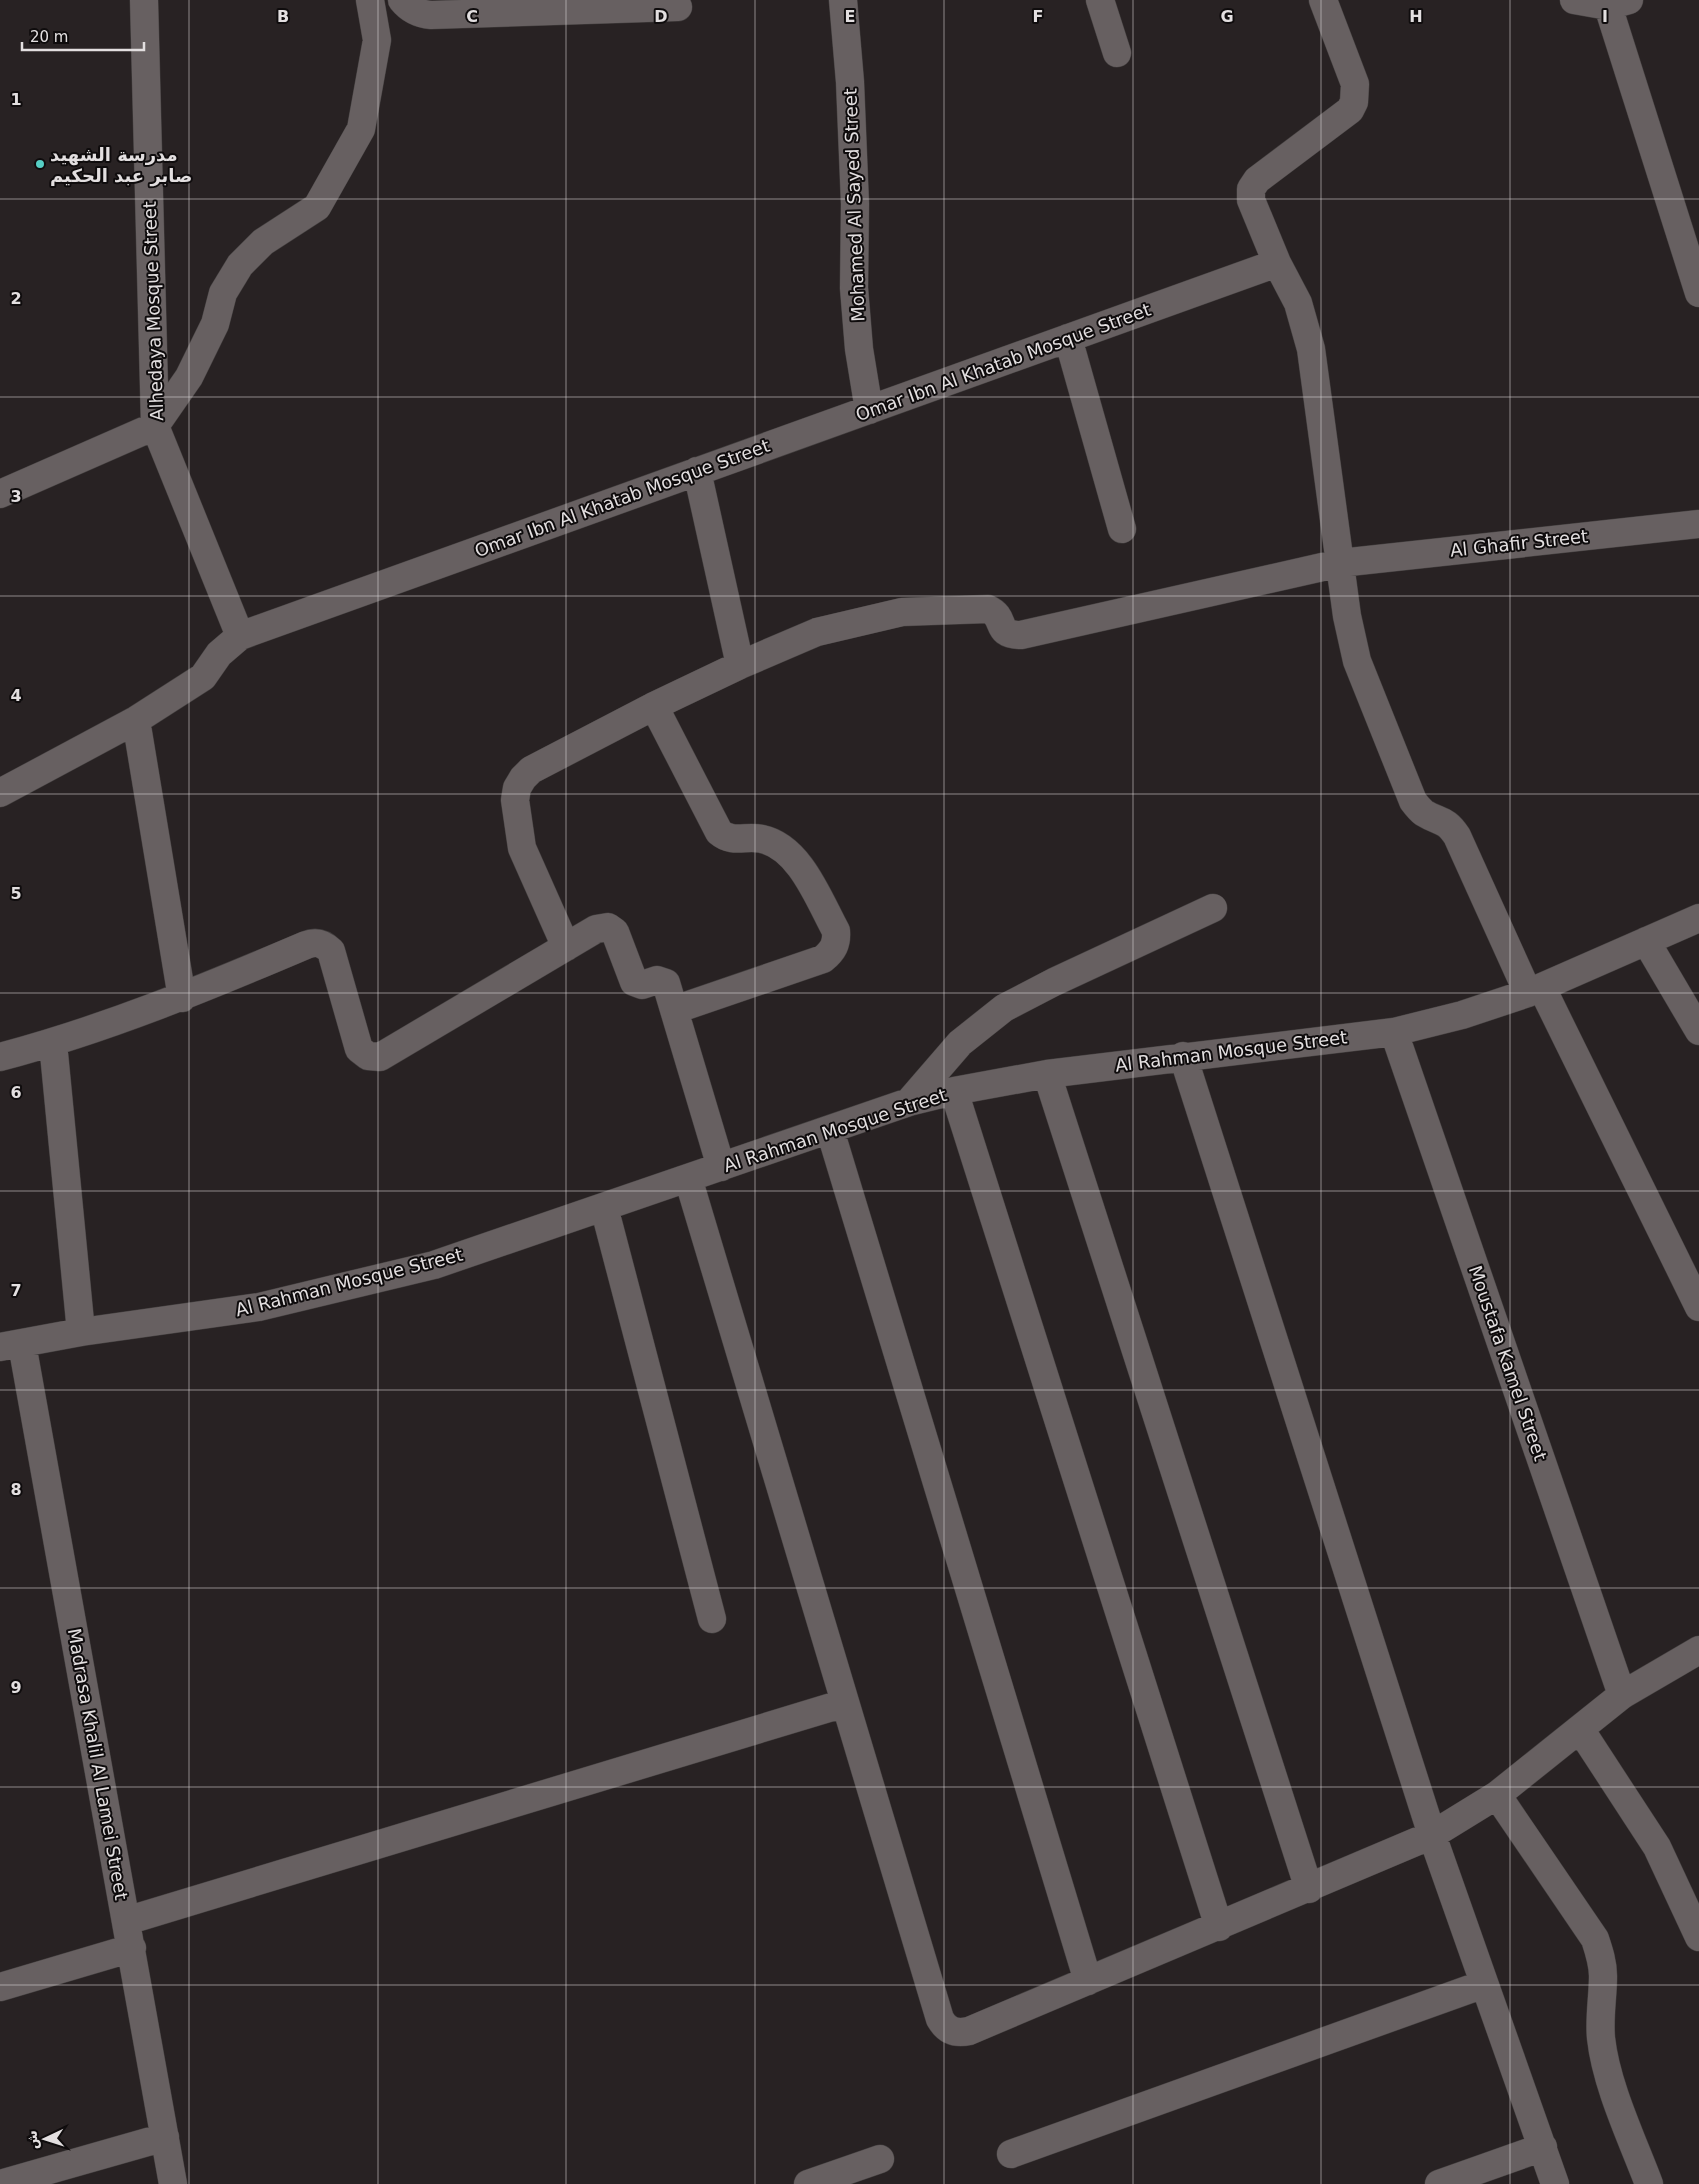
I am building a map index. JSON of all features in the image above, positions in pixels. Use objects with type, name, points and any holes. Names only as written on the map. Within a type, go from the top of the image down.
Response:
[{"type":"street","name":"Alhedaya Mosque Street","points":[[144,0],[155,426],[240,636]]},
{"type":"street","points":[[0,494],[155,426],[189,377],[215,324],[223,293],[240,265],[263,242],[317,206],[361,129],[377,40],[370,0]]},
{"type":"street","points":[[402,0],[420,14],[431,15],[678,7]]},
{"type":"street","name":"Mohamed Al Sayed Street","points":[[843,0],[854,157],[854,288],[859,349],[869,410]]},
{"type":"street","points":[[1100,0],[1117,53]]},
{"type":"street","points":[[1323,0],[1355,84],[1354,102],[1350,110],[1254,184],[1250,194],[1277,263],[1298,304],[1311,349],[1347,616],[1357,661],[1413,801],[1422,812],[1442,820],[1450,826],[1457,836],[1699,1307]]},
{"type":"street","points":[[1574,0],[1618,3],[1699,293]]},
{"type":"street","name":"Omar Ibn Al Khatab Mosque Street","points":[[0,793],[136,720],[204,677],[220,654],[240,636],[1277,263]]},
{"type":"street","points":[[1068,338],[1122,529]]},
{"type":"street","points":[[566,947],[522,848],[515,800],[517,788],[522,778],[531,770],[654,706],[740,665],[697,471]]},
{"type":"street","name":"Al Ghafir Street","points":[[740,665],[817,632],[902,612],[988,609],[998,617],[1002,629],[1008,633],[1021,635],[1340,563],[1699,524]]},
{"type":"street","points":[[654,706],[719,832],[732,840],[752,837],[770,840],[785,849],[797,861],[836,932],[836,939],[830,954],[823,959],[674,1010]]},
{"type":"street","points":[[136,720],[182,998]]},
{"type":"street","points":[[909,1102],[960,1043],[1004,1008],[1054,982],[1213,908]]},
{"type":"street","name":"Al Rahman Mosque Street","points":[[11,1346],[81,1332],[259,1307],[434,1264],[909,1102],[954,1091],[1047,1074],[1183,1056],[1394,1032],[1462,1015],[1535,990],[1699,918]]},
{"type":"street","points":[[0,1056],[53,1043],[182,998],[311,943],[322,944],[331,951],[359,1049],[363,1054],[374,1058],[380,1057],[596,929],[608,927],[615,932],[634,982],[642,985],[657,980],[664,981],[721,1167]]},
{"type":"street","points":[[1646,941],[1699,1031]]},
{"type":"street","name":"Moustafa Kamel Street","points":[[1394,1032],[1622,1695]]},
{"type":"street","points":[[53,1043],[81,1332]]},
{"type":"street","points":[[1183,1056],[1432,1835],[1555,2184]]},
{"type":"street","points":[[1047,1074],[1309,1889]]},
{"type":"street","points":[[954,1091],[1219,1926]]},
{"type":"street","points":[[830,1130],[1088,1981]]},
{"type":"street","points":[[688,1178],[940,2019],[944,2026],[956,2032],[969,2031],[1309,1889],[1432,1835],[1497,1795],[1622,1695],[1699,1650]]},
{"type":"street","points":[[604,1207],[712,1619]]},
{"type":"street","name":"Madrasa Khalil Al Lamei Street","points":[[11,1346],[132,1948],[173,2184]]},
{"type":"street","points":[[126,1921],[845,1703]]},
{"type":"street","points":[[1580,1729],[1657,1847],[1699,1937]]},
{"type":"street","points":[[1497,1795],[1595,1939],[1601,1957],[1603,1976],[1600,2007],[1601,2036],[1606,2066],[1649,2184]]},
{"type":"street","points":[[0,1987],[132,1948]]},
{"type":"street","points":[[1011,2154],[1484,1984]]},
{"type":"street","points":[[0,2184],[164,2137]]},
{"type":"street","points":[[1439,2184],[1543,2147]]},
{"type":"street","points":[[808,2184],[880,2159]]},
{"type":"place","name":"مدرسة الشهيد صابر عبد الحكيم","points":[[40,164]]}]
